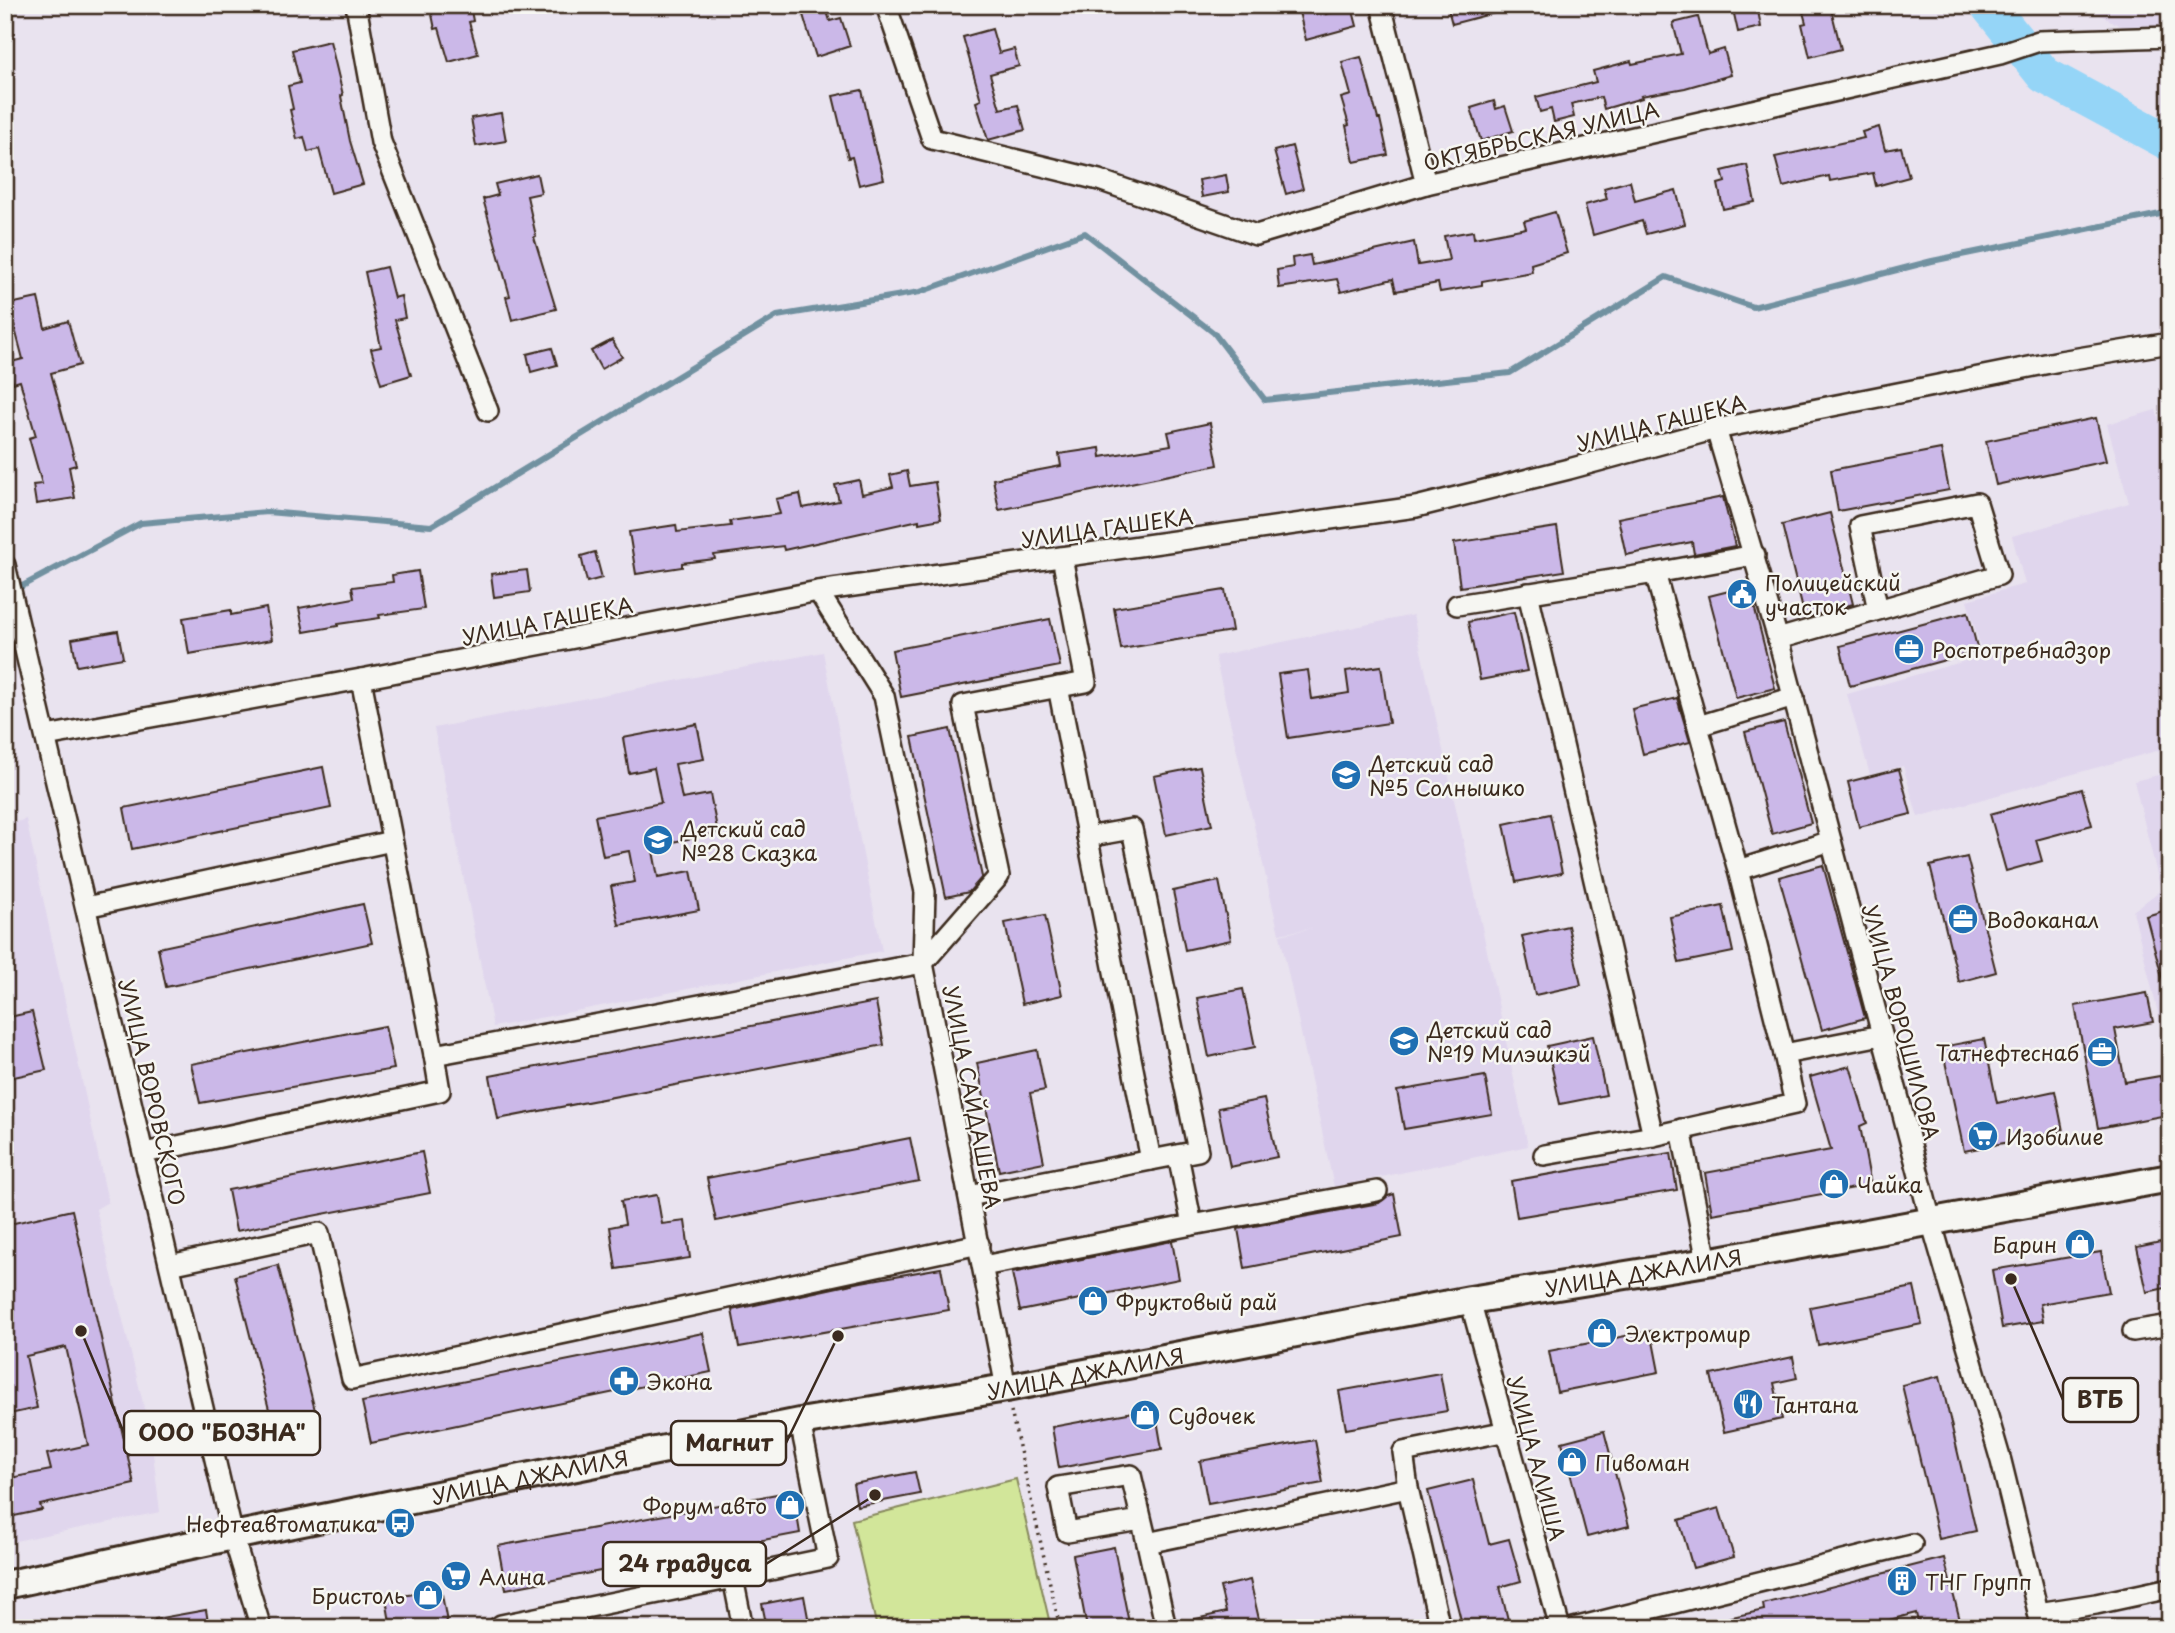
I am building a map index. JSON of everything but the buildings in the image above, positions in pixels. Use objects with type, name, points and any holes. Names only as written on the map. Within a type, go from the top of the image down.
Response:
[{"type":"main road","name":"УЛИЦА ДЖАЛИЛЯ","points":[[5,1585],[233,1536],[800,1422],[1006,1388],[1470,1300],[1707,1262],[2170,1178]]},
{"type":"street","points":[[356,5],[382,142],[488,411]]},
{"type":"street","name":"ОКТЯБРЬСКАЯ УЛИЦА","points":[[886,5],[932,139],[1099,180],[1256,235],[1426,184],[2000,54],[2039,41],[2170,37]]},
{"type":"street","points":[[1381,5],[1426,184]]},
{"type":"street","name":"УЛИЦА ГАШЕКА","points":[[46,736],[818,591],[1416,507],[1716,429],[2060,361],[2170,343]]},
{"type":"street","name":"УЛИЦА ВОРОШИЛОВА","points":[[1716,429],[1779,639],[1931,1222],[2001,1461],[2040,1620]]},
{"type":"street","points":[[1779,639],[1999,575],[1977,503],[1860,526],[1878,610]]},
{"type":"street","points":[[1457,605],[1755,555]]},
{"type":"street","points":[[434,1055],[923,963],[999,876],[963,705],[1086,682],[1062,556]]},
{"type":"street","name":"УЛИЦА ВОРОВСКОГО","points":[[5,565],[233,1536],[261,1628]]},
{"type":"street","points":[[1544,1155],[1653,1136],[1795,1104],[1738,870],[1655,573]]},
{"type":"street","name":"УЛИЦА САЙДАШЕВА","points":[[818,591],[884,696],[925,892],[923,963],[1006,1388]]},
{"type":"street","points":[[1528,593],[1653,1136]]},
{"type":"street","points":[[144,1153],[440,1091],[360,679]]},
{"type":"street","points":[[1058,687],[1151,1160]]},
{"type":"street","points":[[1698,726],[1794,697]]},
{"type":"street","points":[[969,1196],[1198,1151],[1132,829],[1087,837]]},
{"type":"street","points":[[1738,870],[1831,841]]},
{"type":"street","points":[[86,906],[392,842]]},
{"type":"street","points":[[1784,1054],[1882,1035]]},
{"type":"street","points":[[1681,1129],[1707,1262]]},
{"type":"street","points":[[1178,1155],[1192,1225]]},
{"type":"street","points":[[983,1266],[1377,1191]]},
{"type":"street","points":[[170,1265],[319,1233],[352,1379],[979,1244]]},
{"type":"street","name":"УЛИЦА АЛИША","points":[[1470,1300],[1560,1628]]},
{"type":"street","points":[[2133,1331],[2170,1325]]},
{"type":"street","points":[[497,1628],[500,1625],[576,1619],[733,1578],[828,1559],[800,1422]]},
{"type":"street","points":[[1440,1628],[1408,1488],[1403,1452],[1507,1431]]},
{"type":"street","points":[[1147,1543],[1408,1488]]},
{"type":"street","points":[[1142,1520],[1166,1628]]},
{"type":"street","points":[[1574,1628],[1912,1544]]},
{"type":"street","points":[[733,1578],[743,1628]]},
{"type":"street","points":[[2040,1620],[2096,1604],[2170,1588]]},
{"type":"path","points":[[1006,1388],[1060,1628]]},
{"type":"shaded area","points":[[2083,5],[2170,5],[2170,24],[2136,35]]},
{"type":"shaded area","points":[[2156,410],[2170,459],[2170,683],[2163,660],[2167,748],[1918,817],[1903,766],[1870,775],[1847,694],[1983,656],[1967,600],[2025,584],[2012,536],[2129,503],[2107,424]]},
{"type":"shaded area","points":[[1413,615],[1528,1146],[1334,1187],[1280,935],[1313,928],[1279,934],[1215,656]]},
{"type":"shaded area","name":"Детский сад №28 Сказка","points":[[823,652],[882,951],[493,1027],[434,728]]},
{"type":"shaded area","points":[[2170,772],[2170,1062],[2133,911],[2161,890],[2134,781]]},
{"type":"shaded area","points":[[5,818],[13,823],[26,819],[108,1202],[96,1209],[151,1436],[160,1512],[5,1543]]},
{"type":"green space","points":[[1016,1479],[1051,1628],[877,1628],[852,1520]]},
{"type":"waterway","points":[[1988,5],[2044,75],[2170,143]]},
{"type":"waterway","points":[[15,590],[141,523],[267,512],[431,526],[777,316],[920,292],[1085,233],[1214,333],[1265,400],[1510,373],[1666,277],[1753,307],[1932,261],[2170,212]]},
{"type":"place","name":"Полицейский участок","points":[[1742,594]]},
{"type":"place","name":"Роспотребнадзор","points":[[1909,649]]},
{"type":"place","name":"Детский сад №5 Солнышко","points":[[1346,775]]},
{"type":"place","name":"Детский сад №28 Сказка","points":[[658,840]]},
{"type":"place","name":"Водоканал","points":[[1963,919]]},
{"type":"place","name":"Детский сад №19 Милэшкэй","points":[[1404,1041]]},
{"type":"place","name":"Татнефтеснаб","points":[[2102,1052]]},
{"type":"place","name":"Изобилие","points":[[1983,1136]]},
{"type":"place","name":"Чайка","points":[[1834,1184]]},
{"type":"place","name":"Барин","points":[[2080,1244]]},
{"type":"place","name":"ВТБ","points":[[2011,1279]]},
{"type":"place","name":"Фруктовый рай","points":[[1093,1301]]},
{"type":"place","name":"ООО \"БОЗНА\"","points":[[81,1331]]},
{"type":"place","name":"Электромир","points":[[1602,1333]]},
{"type":"place","name":"Магнит","points":[[838,1336]]},
{"type":"place","name":"Экона","points":[[624,1381]]},
{"type":"place","name":"Тантана","points":[[1748,1404]]},
{"type":"place","name":"Судочек","points":[[1145,1415]]},
{"type":"place","name":"Пивоман","points":[[1572,1462]]},
{"type":"place","name":"24 градуса","points":[[875,1495]]},
{"type":"place","name":"Форум авто","points":[[790,1505]]},
{"type":"place","name":"Нефтеавтоматика","points":[[400,1523]]},
{"type":"place","name":"Алина","points":[[456,1576]]},
{"type":"place","name":"ТНГ Групп","points":[[1902,1581]]},
{"type":"place","name":"Бристоль","points":[[428,1595]]}]
